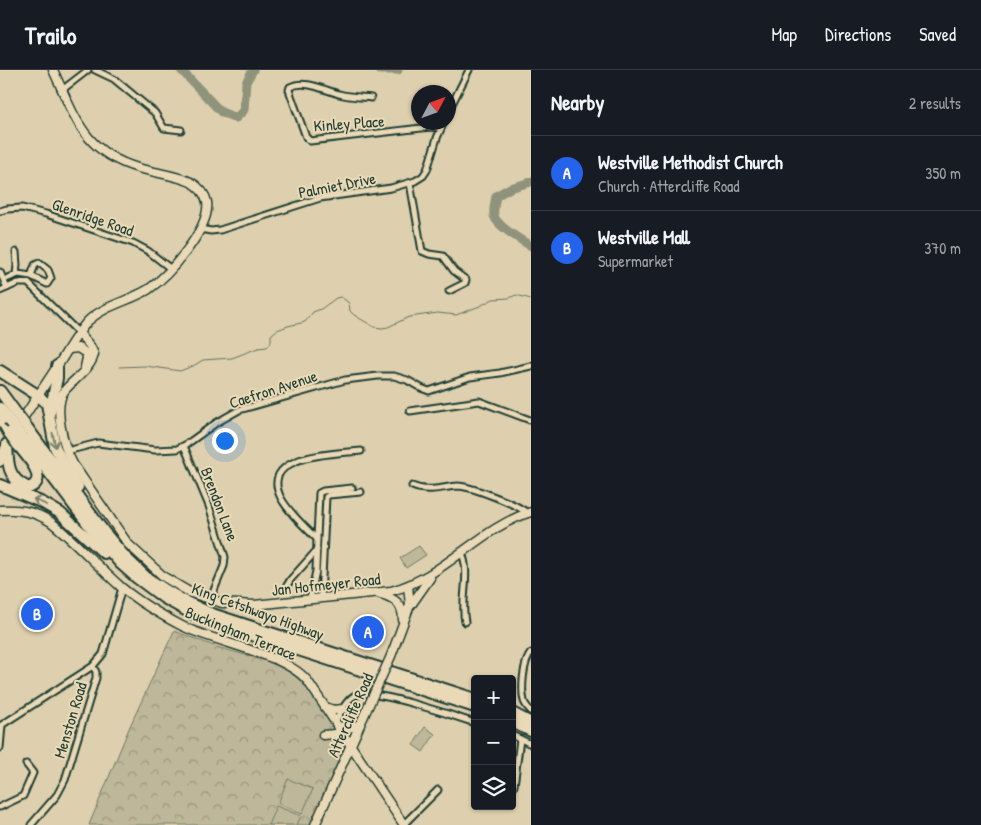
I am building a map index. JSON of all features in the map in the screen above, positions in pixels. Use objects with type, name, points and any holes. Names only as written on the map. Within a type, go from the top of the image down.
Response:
[{"type":"highway","points":[[50,413],[57,378],[57,366]]},
{"type":"highway","points":[[0,371],[39,396],[47,404],[55,447],[64,466],[117,543],[164,589]]},
{"type":"highway","name":"King Cetshwayo Highway","points":[[0,391],[13,442],[110,552],[137,578],[164,598],[187,611],[218,624],[471,706]]},
{"type":"highway","name":"King Cetshwayo Highway","points":[[0,408],[6,419]]},
{"type":"highway","points":[[0,480],[22,488],[28,488],[35,483],[37,475],[33,466],[13,442],[6,419]]},
{"type":"highway","points":[[13,442],[8,465],[11,474],[18,482],[28,488]]},
{"type":"highway","name":"King Cetshwayo Highway","points":[[13,442],[136,568],[164,589],[186,602],[212,614],[471,698]]},
{"type":"highway","points":[[0,485],[43,503],[60,513],[113,561],[137,578]]},
{"type":"highway","points":[[516,715],[531,723]]},
{"type":"highway","points":[[516,724],[531,731]]},
{"type":"main road","points":[[0,462],[57,366],[89,320],[100,312],[143,292],[159,281],[189,247],[200,229],[207,207],[205,196],[191,182],[128,165],[107,154],[92,141],[79,126],[53,70]]},
{"type":"main road","name":"Jan Hofmeyer Road","points":[[79,333],[94,354],[92,361],[60,398],[60,418],[67,451],[73,464],[128,544],[164,577],[190,593],[222,603],[245,605],[377,593],[408,586],[434,572],[502,525],[529,512]]},
{"type":"main road","points":[[69,348],[81,349],[86,353],[87,361],[84,371]]},
{"type":"main road","name":"Buckingham Terrace","points":[[0,510],[26,510],[42,516],[51,522],[122,588],[184,627],[292,667],[306,679],[404,825]]},
{"type":"main road","points":[[409,609],[420,589],[434,572]]},
{"type":"main road","name":"Attercliffe Road","points":[[315,825],[404,624],[411,598],[408,586]]},
{"type":"main road","points":[[377,593],[392,598],[400,604],[403,611],[404,624]]},
{"type":"main road","points":[[325,707],[334,710],[343,709]]},
{"type":"main road","points":[[336,724],[352,728],[360,724]]},
{"type":"main road","points":[[323,735],[335,734],[346,739]]},
{"type":"main road","points":[[344,760],[354,758],[364,764]]},
{"type":"street","points":[[62,90],[88,70]]},
{"type":"street","points":[[96,70],[114,79],[155,113],[164,128],[180,130]]},
{"type":"street","points":[[456,96],[469,70]]},
{"type":"street","name":"Kinley Place","points":[[371,98],[339,94],[323,87],[310,85],[293,85],[288,90],[306,137],[310,141],[411,130]]},
{"type":"street","points":[[440,130],[425,173],[419,179],[410,183],[422,251],[443,256],[454,271],[466,280],[449,290]]},
{"type":"street","name":"Palmiet Drive","points":[[200,229],[220,230],[320,198],[391,188],[410,183]]},
{"type":"street","name":"Glenridge Road","points":[[0,211],[22,208],[54,216],[133,243],[148,251],[171,269]]},
{"type":"street","points":[[16,252],[16,275]]},
{"type":"street","points":[[4,280],[16,275],[31,276],[46,284],[51,278],[48,270],[38,263],[35,265],[31,276]]},
{"type":"street","points":[[0,272],[7,288]]},
{"type":"street","points":[[0,292],[18,283],[28,283],[79,333]]},
{"type":"street","name":"Caefron Avenue","points":[[67,451],[98,443],[163,451],[184,446],[234,412],[297,392],[355,378],[399,377],[426,390],[433,390],[470,377],[531,366]]},
{"type":"street","points":[[410,412],[479,401],[530,420]]},
{"type":"street","name":"Brendon Lane","points":[[184,446],[208,506],[225,557],[224,566],[210,600]]},
{"type":"street","points":[[317,539],[282,499],[278,485],[280,475],[288,465],[299,459],[361,451]]},
{"type":"street","points":[[412,486],[424,490],[464,487],[529,512]]},
{"type":"street","points":[[310,599],[316,574],[318,493],[352,488]]},
{"type":"street","points":[[321,598],[327,496],[361,492]]},
{"type":"street","points":[[286,587],[317,550]]},
{"type":"street","points":[[462,553],[466,566],[463,609],[465,622]]},
{"type":"street","name":"Menston Road","points":[[31,825],[57,795],[65,780],[96,678],[93,666],[103,654],[122,588]]},
{"type":"street","points":[[530,654],[525,663],[523,694],[524,702],[531,711]]},
{"type":"street","points":[[0,748],[1,726],[93,666]]},
{"type":"street","points":[[336,724],[343,709],[354,696],[364,694],[410,702],[471,721]]},
{"type":"street","points":[[516,737],[531,744]]},
{"type":"street","points":[[516,770],[520,739]]},
{"type":"street","points":[[0,807],[23,796],[33,773],[26,764]]},
{"type":"street","points":[[404,825],[438,790]]},
{"type":"green space","points":[[419,546],[426,555],[406,568],[400,558]]},
{"type":"green space","points":[[174,631],[217,647],[277,664],[291,670],[302,679],[344,742],[345,747],[310,825],[89,825],[130,726]]},
{"type":"green space","points":[[425,727],[435,734],[423,752],[413,745]]},
{"type":"green space","points":[[288,779],[313,789],[302,814],[278,803]]},
{"type":"green space","points":[[276,806],[301,816],[297,825],[268,825]]},
{"type":"waterway","points":[[181,70],[221,112],[236,118],[244,110],[246,82],[253,70]]},
{"type":"waterway","points":[[380,70],[398,70]]},
{"type":"waterway","points":[[531,182],[510,188],[496,196],[494,211],[494,216],[500,224],[510,233],[531,246]]},
{"type":"waterway","points":[[119,367],[146,366],[180,371],[203,360],[232,358],[258,348],[267,347],[271,342],[271,335],[277,330],[305,322],[313,312],[341,297],[349,303],[350,311],[354,315],[374,327],[382,328],[409,317],[438,313],[456,315],[493,299],[509,298],[516,295],[531,299]]},
{"type":"place","name":"Westville Mall","points":[[37,614]]},
{"type":"place","name":"Westville Methodist Church","points":[[368,632]]}]
